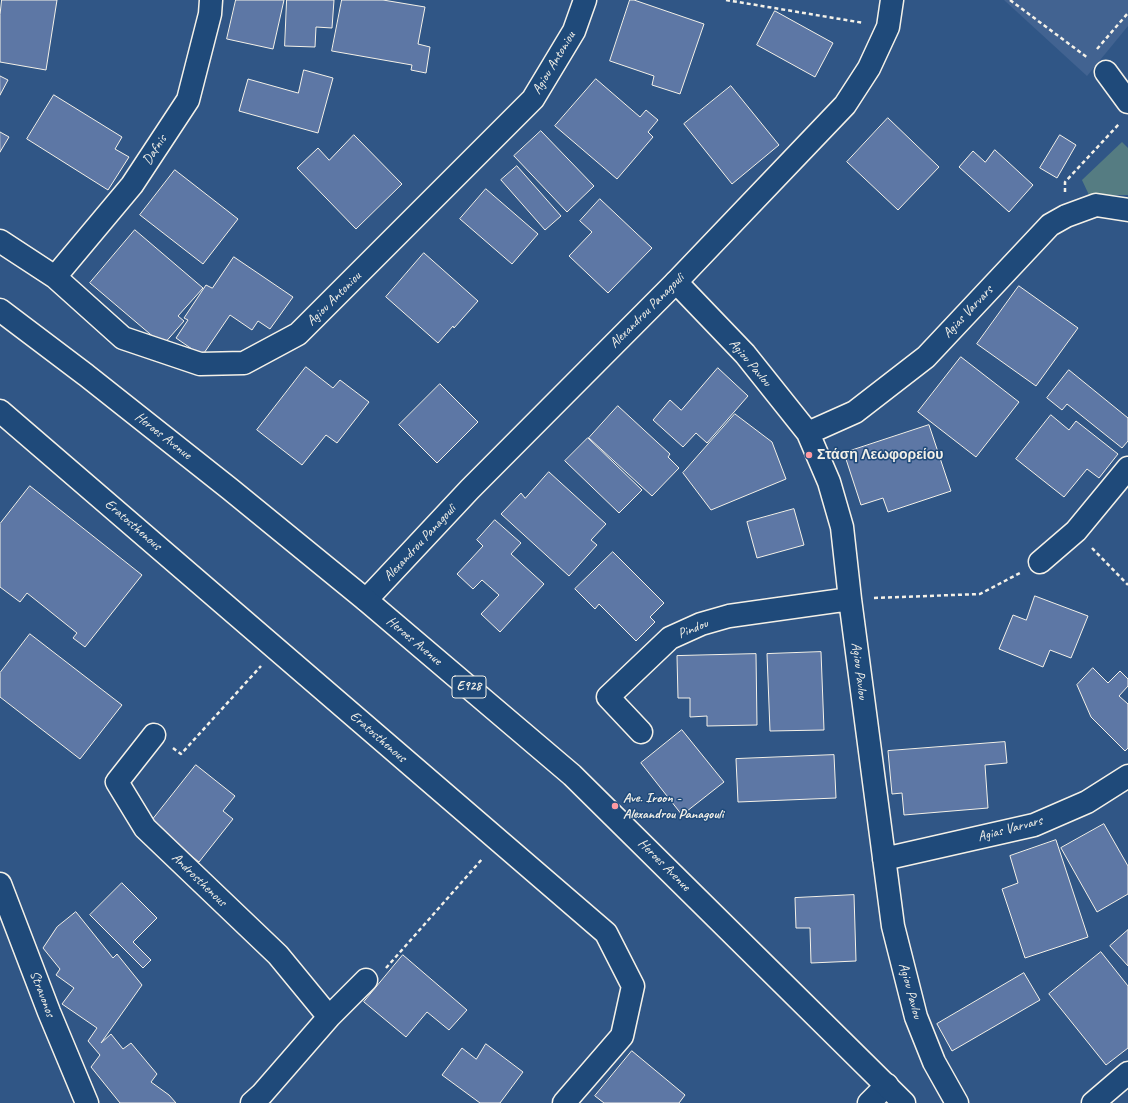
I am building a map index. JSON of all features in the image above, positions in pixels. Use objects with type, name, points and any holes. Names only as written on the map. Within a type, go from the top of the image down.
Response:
[{"type":"street","name":"Dafnis","points":[[55,278],[132,185],[188,100],[210,14],[211,0]]},
{"type":"street","name":"Agiou Antoniou","points":[[0,240],[55,278],[123,338],[200,364],[244,363],[298,334],[533,99],[574,31],[585,0]]},
{"type":"street","name":"Alexandrou Panagouli","points":[[366,600],[470,489],[676,282],[845,105],[869,68],[888,27],[892,0]]},
{"type":"street","points":[[1106,72],[1125,112]]},
{"type":"street","name":"Agias Varvars","points":[[808,433],[855,412],[926,357],[1050,225],[1066,216],[1096,205],[1128,210]]},
{"type":"street","name":"Agiou Pavlou","points":[[676,282],[745,354],[808,433],[829,482],[842,527],[893,926],[916,1017],[934,1062],[957,1103]]},
{"type":"street","name":"Heroes Avenue","points":[[0,310],[86,375],[230,489],[366,600],[572,775],[904,1103]]},
{"type":"street","name":"Eratosthenous","points":[[0,411],[606,933],[633,986],[622,1036],[564,1103]]},
{"type":"street","points":[[1040,562],[1076,531],[1128,468]]},
{"type":"street","name":"Pindou","points":[[641,732],[608,697],[670,638],[701,624],[729,616],[850,599]]},
{"type":"street","name":"Androsthenous","points":[[154,735],[117,782],[145,828],[278,956],[329,1017]]},
{"type":"street","name":"Agias Varvars","points":[[884,859],[1034,825],[1087,802],[1128,776]]},
{"type":"street","name":"Stravonos","points":[[0,884],[49,1012],[87,1103]]},
{"type":"street","points":[[252,1103],[262,1094],[329,1017],[366,980]]},
{"type":"street","points":[[1093,1103],[1128,1073]]},
{"type":"street","points":[[869,1103],[887,1085]]},
{"type":"path","points":[[726,0],[888,27]]},
{"type":"path","points":[[1010,0],[1106,72]]},
{"type":"path","points":[[1089,59],[1128,13]]},
{"type":"path","points":[[1066,216],[1065,182],[1125,112]]},
{"type":"path","points":[[1076,531],[1128,585]]},
{"type":"path","points":[[850,599],[980,594],[1040,562]]},
{"type":"path","points":[[154,735],[181,754],[276,649]]},
{"type":"path","points":[[366,980],[379,976],[498,841]]},
{"type":"shaded area","points":[[1004,0],[1128,0],[1128,26],[1087,76]]},
{"type":"green space","points":[[1122,142],[1128,148],[1128,195],[1089,195],[1082,180]]},
{"type":"building","points":[[2,0],[57,0],[46,70],[0,62],[0,15]]},
{"type":"building","points":[[236,0],[284,0],[273,49],[227,39]]},
{"type":"building","points":[[287,0],[334,0],[332,28],[316,27],[315,47],[285,46]]},
{"type":"building","points":[[342,0],[383,0],[425,7],[418,44],[430,47],[426,73],[411,70],[412,65],[332,51]]},
{"type":"building","points":[[630,0],[634,0],[704,24],[680,94],[652,85],[654,76],[610,61]]},
{"type":"building","points":[[775,11],[833,43],[815,77],[757,45]]},
{"type":"building","points":[[304,70],[333,78],[318,133],[239,111],[248,79],[298,93]]},
{"type":"building","points":[[0,76],[8,80],[0,95]]},
{"type":"building","points":[[596,79],[640,117],[646,110],[658,120],[648,132],[653,137],[617,179],[555,126]]},
{"type":"building","points":[[731,86],[779,145],[732,184],[684,124]]},
{"type":"building","points":[[54,95],[122,137],[115,149],[129,157],[108,190],[27,139]]},
{"type":"building","points":[[888,118],[939,167],[898,210],[847,162]]},
{"type":"building","points":[[541,131],[594,186],[567,212],[514,156]]},
{"type":"building","points":[[0,132],[9,137],[0,152]]},
{"type":"building","points":[[354,135],[402,184],[356,229],[297,168],[318,148],[329,160]]},
{"type":"building","points":[[1060,135],[1076,145],[1057,178],[1040,168]]},
{"type":"building","points":[[995,150],[1033,185],[1009,212],[959,167],[973,151],[985,162]]},
{"type":"building","points":[[517,166],[561,216],[545,230],[501,180]]},
{"type":"building","points":[[175,170],[238,219],[203,264],[140,215]]},
{"type":"building","points":[[486,189],[538,234],[512,264],[460,219]]},
{"type":"building","points":[[600,199],[652,248],[608,293],[569,256],[592,232],[580,221]]},
{"type":"building","points":[[135,230],[203,288],[178,316],[184,321],[163,345],[90,283]]},
{"type":"building","points":[[424,253],[478,301],[454,328],[453,326],[438,343],[386,297]]},
{"type":"building","points":[[234,257],[293,297],[270,329],[258,321],[252,330],[230,315],[202,356],[176,338],[188,320],[184,318],[206,285],[212,288]]},
{"type":"building","points":[[1019,286],[1078,328],[1036,386],[977,344]]},
{"type":"building","points":[[961,357],[1019,402],[976,457],[918,412]]},
{"type":"building","points":[[306,367],[333,388],[340,380],[369,402],[337,443],[326,435],[302,465],[257,430]]},
{"type":"building","points":[[718,368],[748,396],[707,443],[696,433],[683,447],[653,420],[670,400],[681,410]]},
{"type":"building","points":[[1069,370],[1128,418],[1128,441],[1122,448],[1067,404],[1062,410],[1047,398]]},
{"type":"building","points":[[440,384],[478,422],[437,463],[399,425]]},
{"type":"building","points":[[618,406],[670,454],[668,457],[679,468],[652,496],[589,438]]},
{"type":"building","points":[[735,414],[772,442],[786,479],[711,510],[683,473]]},
{"type":"building","points":[[1051,415],[1069,430],[1076,421],[1118,454],[1099,478],[1087,469],[1064,497],[1016,459]]},
{"type":"building","points":[[929,425],[951,491],[888,512],[883,498],[861,505],[844,453]]},
{"type":"building","points":[[588,438],[642,490],[619,513],[565,461]]},
{"type":"building","points":[[549,472],[606,524],[591,540],[597,545],[569,576],[501,514],[521,493],[525,498]]},
{"type":"building","points":[[30,486],[142,575],[85,647],[73,638],[77,633],[27,593],[20,602],[0,587],[0,524]]},
{"type":"building","points":[[794,509],[804,545],[757,558],[747,522]]},
{"type":"building","points":[[495,520],[521,543],[511,554],[544,584],[500,632],[481,614],[499,595],[482,580],[473,589],[457,574],[483,546],[477,540]]},
{"type":"building","points":[[613,552],[664,603],[650,617],[655,622],[636,641],[599,604],[595,609],[575,589]]},
{"type":"building","points":[[1035,596],[1088,616],[1071,658],[1050,650],[1043,667],[999,649],[1013,615],[1026,620]]},
{"type":"building","points":[[30,634],[122,705],[80,759],[0,697],[0,673]]},
{"type":"building","points":[[821,652],[824,730],[770,731],[767,654]]},
{"type":"building","points":[[756,654],[757,725],[707,726],[707,716],[690,717],[690,698],[678,698],[677,656]]},
{"type":"building","points":[[1093,668],[1108,683],[1120,671],[1128,679],[1128,686],[1119,696],[1128,704],[1128,748],[1125,751],[1091,717],[1077,685]]},
{"type":"building","points":[[682,730],[724,782],[682,815],[641,763]]},
{"type":"building","points":[[1005,742],[1007,763],[985,765],[988,808],[904,815],[902,793],[892,794],[888,751]]},
{"type":"building","points":[[834,755],[836,798],[738,802],[736,759]]},
{"type":"building","points":[[196,765],[235,796],[223,811],[233,819],[199,862],[150,823]]},
{"type":"building","points":[[1104,824],[1128,866],[1128,894],[1097,912],[1061,848]]},
{"type":"building","points":[[1056,840],[1088,937],[1025,958],[1002,889],[1018,883],[1010,856]]},
{"type":"building","points":[[122,883],[157,918],[133,942],[151,960],[143,968],[90,915]]},
{"type":"building","points":[[854,895],[856,961],[811,963],[810,928],[796,928],[795,898]]},
{"type":"building","points":[[76,912],[113,958],[117,954],[142,985],[101,1043],[111,1034],[123,1049],[131,1043],[157,1074],[151,1082],[169,1095],[176,1103],[120,1103],[91,1067],[100,1055],[88,1041],[97,1028],[62,1004],[74,988],[56,975],[60,969],[43,948],[57,927]]},
{"type":"building","points":[[1128,930],[1128,966],[1110,946]]},
{"type":"building","points":[[1101,952],[1128,986],[1128,1048],[1106,1065],[1049,994]]},
{"type":"building","points":[[403,955],[467,1010],[449,1030],[427,1012],[406,1037],[364,1002]]},
{"type":"building","points":[[1024,973],[1040,1000],[952,1051],[937,1024]]},
{"type":"building","points":[[486,1044],[523,1072],[500,1103],[480,1103],[442,1075],[462,1048],[476,1059]]},
{"type":"building","points":[[632,1051],[685,1095],[679,1103],[604,1103],[595,1096]]},
{"type":"place","name":"Στάση Λεωφορείου","points":[[809,455]]},
{"type":"place","name":"Ave. Iroon - Alexandrou Panagouli","points":[[615,806]]}]
